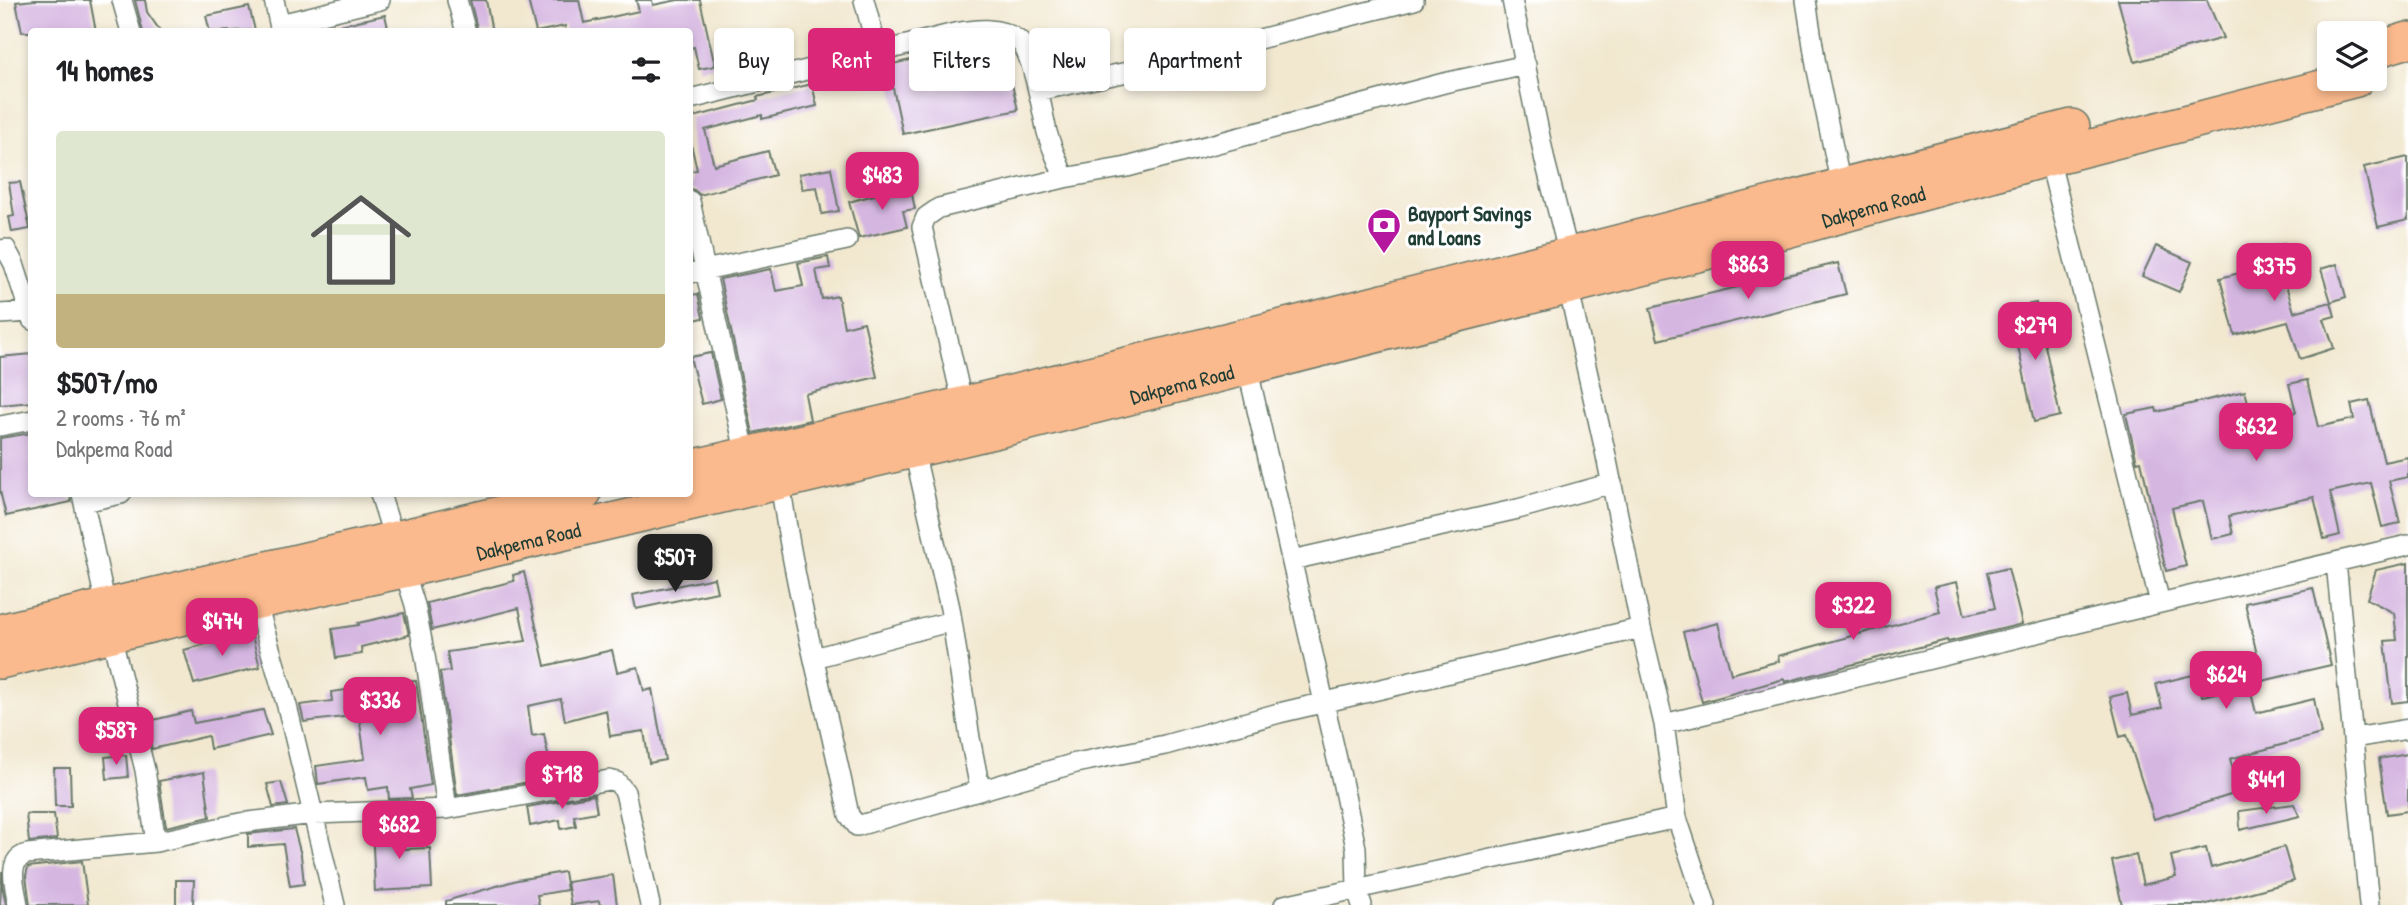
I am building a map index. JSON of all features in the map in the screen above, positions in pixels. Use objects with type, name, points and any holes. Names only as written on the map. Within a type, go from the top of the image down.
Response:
[{"type":"highway","points":[[2387,46],[2408,40]]},
{"type":"highway","name":"Dakpema Road","points":[[0,661],[254,571],[400,555],[780,481],[1247,366],[1841,186],[2317,64]]},
{"type":"highway","points":[[2387,71],[2408,65]]},
{"type":"highway","name":"Dakpema Road","points":[[693,467],[1301,323],[1568,270],[1725,247],[2049,158],[2317,89]]},
{"type":"highway","name":"Dakpema Road","points":[[0,632],[256,601],[574,497]]},
{"type":"street","points":[[122,0],[130,28]]},
{"type":"street","points":[[274,0],[281,27],[380,0]]},
{"type":"street","points":[[457,0],[465,28]]},
{"type":"street","points":[[864,0],[871,28]]},
{"type":"street","points":[[1110,76],[1414,0]]},
{"type":"street","points":[[1512,0],[1641,628],[1664,724],[1677,818],[1706,905]]},
{"type":"street","points":[[1806,0],[1816,65],[1841,186]]},
{"type":"street","points":[[895,49],[976,29],[1017,38],[1029,61]]},
{"type":"street","points":[[963,405],[922,227],[926,217],[939,208],[1064,178],[1127,167],[1444,83],[1526,65]]},
{"type":"street","points":[[693,98],[808,70]]},
{"type":"street","points":[[1038,91],[1048,135],[1064,178]]},
{"type":"street","points":[[2049,158],[2160,603]]},
{"type":"street","points":[[693,228],[698,272],[746,456]]},
{"type":"street","points":[[698,272],[847,240]]},
{"type":"street","points":[[0,250],[6,249],[14,264],[28,310]]},
{"type":"street","points":[[0,314],[28,316]]},
{"type":"street","points":[[1247,366],[1356,848],[1359,897]]},
{"type":"street","points":[[0,426],[28,421]]},
{"type":"street","points":[[914,450],[952,621],[980,789]]},
{"type":"street","points":[[780,481],[789,546],[849,815],[857,826],[1076,763],[1165,745],[1279,713],[1641,628]]},
{"type":"street","points":[[1292,560],[1518,509],[1612,483]]},
{"type":"street","points":[[381,497],[415,605],[426,661],[447,809]]},
{"type":"street","points":[[83,498],[108,621],[145,770],[156,842]]},
{"type":"street","points":[[1664,724],[2408,545]]},
{"type":"street","points":[[2336,562],[2369,905]]},
{"type":"street","points":[[256,601],[288,706],[335,905]]},
{"type":"street","points":[[814,658],[952,621]]},
{"type":"street","points":[[2354,738],[2408,729]]},
{"type":"street","points":[[18,905],[13,867],[21,855],[156,842],[240,823],[314,814],[447,809],[609,780],[617,782],[625,792],[650,905]]},
{"type":"street","points":[[1284,905],[1359,897],[1677,818]]},
{"type":"building","points":[[90,0],[95,28],[28,28],[28,32],[22,32],[16,2]]},
{"type":"building","points":[[135,0],[145,0],[147,12],[158,28],[142,28]]},
{"type":"building","points":[[470,0],[486,0],[491,28],[477,28]]},
{"type":"building","points":[[528,0],[579,0],[584,23],[639,11],[636,0],[652,0],[653,5],[678,0],[700,0],[714,66],[699,69],[693,47],[693,28],[535,28]]},
{"type":"building","points":[[2118,0],[2207,0],[2223,38],[2135,62]]},
{"type":"building","points":[[249,7],[254,28],[209,28],[206,16]]},
{"type":"building","points":[[385,15],[388,28],[340,28],[340,25]]},
{"type":"building","points":[[909,60],[909,91],[1014,91],[1018,110],[903,134],[894,91],[895,63]]},
{"type":"building","points":[[808,85],[808,91],[814,91],[817,106],[762,119],[762,115],[705,130],[714,165],[768,151],[775,175],[700,195],[693,190],[693,171],[697,170],[693,153],[693,117],[758,100],[757,97],[794,91],[794,88]]},
{"type":"building","points":[[2408,157],[2408,220],[2378,227],[2364,167]]},
{"type":"building","points":[[831,168],[839,211],[822,214],[817,187],[802,189],[799,174]]},
{"type":"building","points":[[20,182],[28,229],[12,232],[9,217],[14,216],[9,183]]},
{"type":"building","points":[[910,185],[915,209],[903,211],[907,227],[859,238],[849,202]]},
{"type":"building","points":[[2284,244],[2288,261],[2279,262],[2294,312],[2331,302],[2335,316],[2324,319],[2334,348],[2300,359],[2288,321],[2235,335],[2220,278],[2251,270],[2247,252]]},
{"type":"building","points":[[2156,246],[2192,262],[2179,292],[2142,276]]},
{"type":"building","points":[[828,257],[830,268],[816,270],[822,299],[838,296],[844,327],[864,322],[877,377],[805,394],[810,420],[753,433],[720,279],[771,269],[776,291],[803,286],[798,263]]},
{"type":"building","points":[[1838,263],[1846,294],[1658,340],[1650,308]]},
{"type":"building","points":[[2337,264],[2346,297],[2331,302],[2321,269]]},
{"type":"building","points":[[698,294],[703,318],[693,320],[693,295]]},
{"type":"building","points":[[2036,303],[2060,416],[2034,422],[2010,308]]},
{"type":"building","points":[[711,353],[721,399],[702,404],[693,369],[693,356]]},
{"type":"building","points":[[28,354],[28,402],[0,405],[0,357]]},
{"type":"building","points":[[2307,380],[2318,427],[2354,419],[2351,404],[2369,400],[2384,462],[2408,457],[2408,477],[2389,481],[2400,523],[2382,527],[2371,483],[2330,492],[2340,535],[2324,539],[2314,497],[2229,516],[2233,534],[2212,539],[2203,501],[2172,508],[2186,566],[2166,571],[2141,461],[2137,462],[2126,414],[2156,408],[2157,412],[2245,391],[2253,422],[2296,412],[2289,384]]},
{"type":"building","points":[[28,434],[28,497],[70,497],[71,502],[6,516],[0,491],[0,438]]},
{"type":"building","points":[[2408,563],[2408,701],[2392,703],[2385,641],[2397,640],[2394,613],[2367,599],[2376,570]]},
{"type":"building","points":[[2008,568],[2022,624],[1948,642],[1947,640],[1785,682],[1784,679],[1702,702],[1683,632],[1718,623],[1731,674],[1779,661],[1778,656],[1940,612],[1934,587],[1957,582],[1965,615],[1995,608],[1987,573]]},
{"type":"building","points":[[524,572],[545,666],[612,650],[617,672],[638,667],[644,691],[652,689],[665,760],[649,763],[644,731],[610,736],[606,710],[565,721],[561,699],[528,706],[532,736],[544,734],[549,760],[586,753],[589,771],[457,795],[440,672],[450,671],[447,652],[526,641],[519,608],[432,630],[427,603],[514,581],[513,575]]},
{"type":"building","points":[[714,578],[717,592],[636,609],[633,595]]},
{"type":"building","points":[[2313,588],[2331,665],[2249,684],[2256,713],[2314,699],[2321,734],[2230,759],[2240,792],[2154,819],[2127,735],[2120,737],[2110,697],[2127,693],[2132,715],[2162,708],[2156,684],[2197,674],[2202,696],[2232,690],[2226,666],[2258,659],[2245,603]]},
{"type":"building","points":[[404,613],[409,635],[361,647],[362,654],[336,658],[332,629]]},
{"type":"building","points":[[251,632],[260,667],[194,684],[184,650]]},
{"type":"building","points":[[416,681],[431,785],[410,789],[412,798],[389,799],[388,787],[368,790],[366,777],[318,784],[316,766],[365,759],[359,715],[304,722],[300,705],[332,701],[331,692],[389,682]]},
{"type":"building","points":[[263,710],[271,735],[210,749],[208,736],[152,749],[145,722],[191,711],[194,723]]},
{"type":"building","points":[[2408,754],[2408,811],[2387,814],[2379,759]]},
{"type":"building","points":[[126,755],[128,777],[107,779],[105,757]]},
{"type":"building","points":[[54,768],[70,768],[71,806],[55,806]]},
{"type":"building","points":[[204,772],[210,817],[166,827],[159,781]]},
{"type":"building","points":[[281,782],[288,805],[273,807],[267,784]]},
{"type":"building","points":[[594,795],[597,812],[574,816],[576,826],[561,829],[560,820],[530,826],[527,807]]},
{"type":"building","points":[[2294,804],[2300,816],[2240,830],[2239,811]]},
{"type":"building","points":[[26,814],[54,814],[57,839],[29,842]]},
{"type":"building","points":[[403,823],[404,849],[430,848],[432,888],[375,891],[372,824]]},
{"type":"building","points":[[294,829],[301,855],[304,884],[290,886],[283,844],[248,847],[248,834]]},
{"type":"building","points":[[2284,847],[2294,881],[2203,905],[2122,905],[2112,861],[2136,855],[2143,885],[2176,877],[2171,856],[2206,848],[2211,868]]},
{"type":"building","points":[[82,861],[88,905],[30,905],[26,876],[28,867]]},
{"type":"building","points":[[2,871],[2,884],[6,905],[0,905]]},
{"type":"building","points":[[564,872],[567,890],[537,895],[539,905],[446,905],[446,901],[517,880]]},
{"type":"building","points":[[613,875],[617,905],[600,905],[599,901],[571,905],[567,882]]},
{"type":"building","points":[[176,880],[194,880],[193,905],[176,905]]},
{"type":"place","name":"Bayport Savings and Loans","points":[[1384,255]]}]
